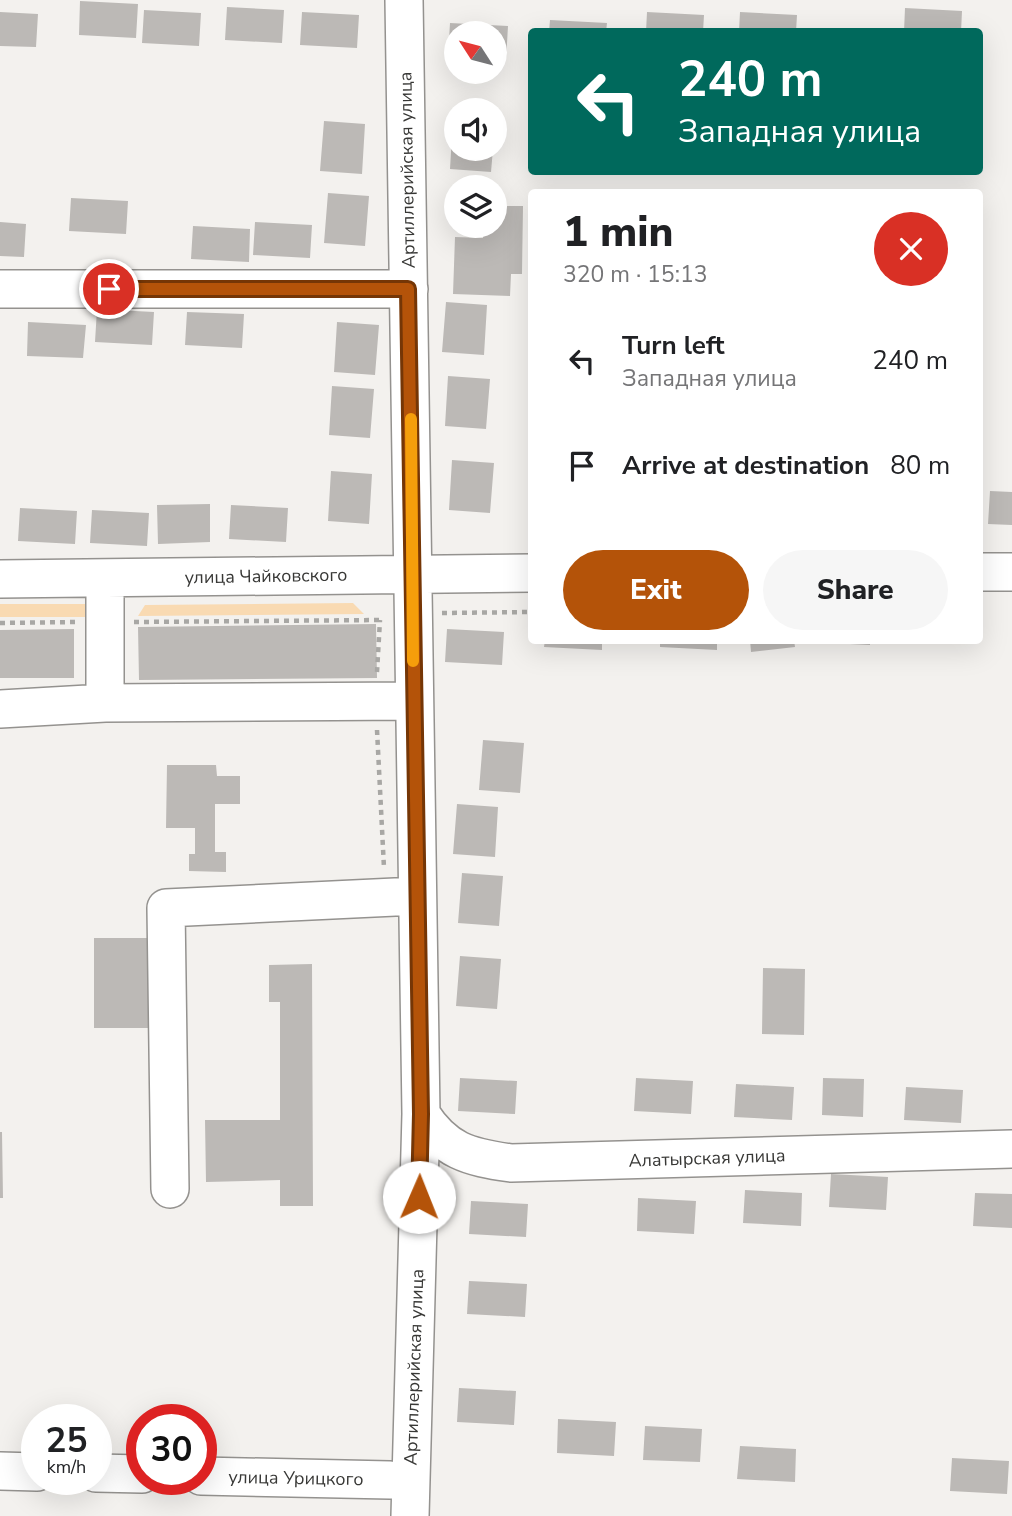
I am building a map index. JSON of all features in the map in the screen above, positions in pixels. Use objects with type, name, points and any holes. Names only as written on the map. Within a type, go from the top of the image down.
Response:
[{"type":"street","name":"Артиллерийская улица","points":[[404,0],[415,614],[401,897],[421,1114],[410,1516]]},
{"type":"street","points":[[0,289],[408,289]]},
{"type":"street","points":[[983,572],[1012,572]]},
{"type":"street","name":"улица Чайковского","points":[[0,579],[528,573]]},
{"type":"street","points":[[104,578],[106,703]]},
{"type":"street","points":[[0,709],[106,703],[412,701]]},
{"type":"street","points":[[170,1189],[166,908],[401,897]]},
{"type":"street","name":"Алатырская улица","points":[[421,1114],[434,1133],[453,1148],[476,1158],[511,1163],[1012,1149]]},
{"type":"street","points":[[0,1471],[21,1472]]},
{"type":"street","name":"улица Урицкого","points":[[217,1476],[390,1480]]},
{"type":"path","points":[[0,623],[380,620],[415,614],[528,612]]},
{"type":"path","points":[[380,620],[376,702],[378,804],[401,897]]},
{"type":"shaded area","points":[[353,603],[364,614],[138,616],[145,605]]},
{"type":"shaded area","points":[[0,604],[85,604],[97,617],[0,617]]},
{"type":"building","points":[[80,1],[138,4],[136,38],[79,35]]},
{"type":"building","points":[[227,7],[284,10],[282,43],[225,40]]},
{"type":"building","points":[[905,8],[962,11],[961,28],[904,28]]},
{"type":"building","points":[[144,10],[201,13],[199,46],[142,43]]},
{"type":"building","points":[[0,12],[38,14],[36,47],[0,46]]},
{"type":"building","points":[[302,12],[359,15],[357,48],[300,45]]},
{"type":"building","points":[[647,12],[704,15],[703,28],[646,28]]},
{"type":"building","points":[[740,12],[797,15],[796,28],[739,28]]},
{"type":"building","points":[[550,20],[607,23],[606,28],[549,28]]},
{"type":"building","points":[[324,121],[365,124],[362,174],[320,171]]},
{"type":"building","points":[[450,161],[492,161],[491,172],[450,169]]},
{"type":"building","points":[[328,193],[369,196],[365,246],[324,243]]},
{"type":"building","points":[[71,198],[128,201],[126,234],[69,231]]},
{"type":"building","points":[[507,206],[523,206],[522,274],[511,274],[510,296],[453,294],[455,238],[507,238]]},
{"type":"building","points":[[0,222],[26,224],[24,257],[0,256]]},
{"type":"building","points":[[255,222],[312,225],[310,258],[253,255]]},
{"type":"building","points":[[193,226],[250,229],[249,262],[191,259]]},
{"type":"building","points":[[446,302],[487,305],[484,355],[442,352]]},
{"type":"building","points":[[97,309],[154,312],[152,345],[95,342]]},
{"type":"building","points":[[187,312],[244,314],[242,348],[185,345]]},
{"type":"building","points":[[28,322],[86,325],[83,358],[27,356]]},
{"type":"building","points":[[337,322],[379,325],[375,375],[334,372]]},
{"type":"building","points":[[448,376],[490,379],[486,429],[445,426]]},
{"type":"building","points":[[332,386],[374,389],[370,438],[329,435]]},
{"type":"building","points":[[452,460],[494,463],[490,513],[449,510]]},
{"type":"building","points":[[331,471],[372,474],[369,524],[328,521]]},
{"type":"building","points":[[990,491],[1012,492],[1012,525],[988,524]]},
{"type":"building","points":[[210,504],[210,542],[158,544],[157,505]]},
{"type":"building","points":[[231,505],[288,508],[286,542],[229,539]]},
{"type":"building","points":[[20,508],[77,511],[75,544],[18,541]]},
{"type":"building","points":[[92,510],[149,513],[147,546],[90,543]]},
{"type":"building","points":[[376,624],[377,678],[139,680],[138,627]]},
{"type":"building","points":[[74,629],[74,678],[0,678],[0,630]]},
{"type":"building","points":[[447,629],[504,632],[502,665],[445,662]]},
{"type":"building","points":[[544,644],[602,644],[602,650],[544,647]]},
{"type":"building","points":[[660,644],[717,644],[717,650],[660,647]]},
{"type":"building","points":[[750,644],[795,644],[795,647],[751,652]]},
{"type":"building","points":[[483,740],[524,743],[520,793],[479,790]]},
{"type":"building","points":[[167,765],[216,765],[217,776],[240,776],[240,804],[215,804],[215,852],[226,852],[226,872],[189,871],[189,854],[195,854],[195,828],[166,828]]},
{"type":"building","points":[[457,804],[498,807],[495,857],[453,854]]},
{"type":"building","points":[[462,873],[503,876],[499,926],[458,923]]},
{"type":"building","points":[[94,938],[155,938],[155,1028],[94,1028]]},
{"type":"building","points":[[460,956],[501,959],[497,1009],[456,1006]]},
{"type":"building","points":[[312,964],[313,1206],[280,1206],[280,1180],[206,1182],[205,1120],[280,1120],[280,1002],[269,1002],[269,965]]},
{"type":"building","points":[[763,968],[805,969],[804,1035],[762,1034]]},
{"type":"building","points":[[460,1078],[517,1081],[515,1114],[458,1111]]},
{"type":"building","points":[[636,1078],[693,1081],[691,1114],[634,1111]]},
{"type":"building","points":[[823,1078],[864,1079],[863,1117],[822,1115]]},
{"type":"building","points":[[736,1084],[794,1087],[792,1120],[734,1117]]},
{"type":"building","points":[[906,1087],[963,1090],[961,1123],[904,1120]]},
{"type":"building","points":[[2,1132],[3,1198],[0,1198]]},
{"type":"building","points":[[831,1174],[888,1177],[886,1210],[829,1207]]},
{"type":"building","points":[[745,1190],[802,1193],[801,1226],[743,1223]]},
{"type":"building","points":[[975,1193],[1012,1194],[1012,1228],[973,1226]]},
{"type":"building","points":[[638,1198],[696,1201],[694,1234],[637,1231]]},
{"type":"building","points":[[471,1201],[528,1204],[526,1237],[469,1234]]},
{"type":"building","points":[[469,1281],[527,1284],[525,1317],[467,1314]]},
{"type":"building","points":[[459,1388],[516,1391],[514,1425],[457,1422]]},
{"type":"building","points":[[558,1419],[616,1422],[614,1456],[557,1453]]},
{"type":"building","points":[[645,1426],[702,1429],[700,1462],[643,1460]]},
{"type":"building","points":[[740,1446],[796,1449],[795,1482],[737,1479]]},
{"type":"building","points":[[952,1458],[1009,1461],[1007,1494],[950,1491]]},
{"type":"slow traffic","points":[[411,419],[415,614],[413,661]]},
{"type":"route","points":[[109,289],[408,289],[415,614],[412,701],[421,1114],[419,1197]]}]
